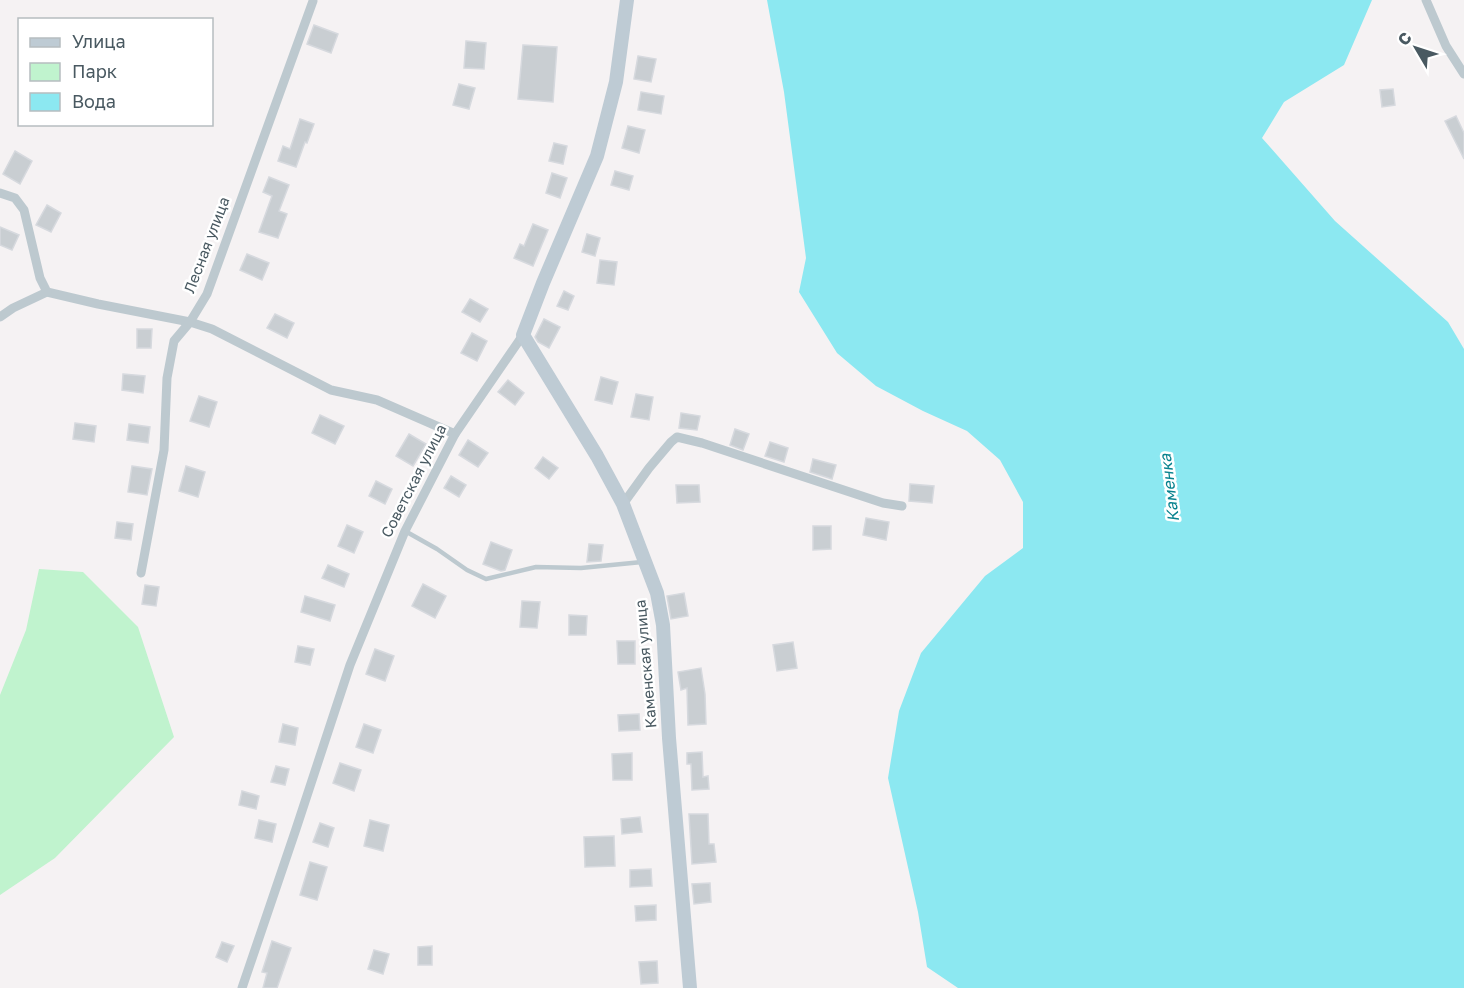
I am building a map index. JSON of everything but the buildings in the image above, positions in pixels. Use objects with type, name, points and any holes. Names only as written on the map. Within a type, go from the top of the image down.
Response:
[{"type":"street","name":"Советская улица","points":[[242,988],[297,829],[350,664],[405,531],[455,434],[523,335],[597,156],[616,82],[627,0]]},
{"type":"street","points":[[1426,0],[1446,46],[1464,74]]},
{"type":"street","name":"Лесная улица","points":[[141,573],[164,450],[167,378],[174,341],[190,322],[207,294],[313,1]]},
{"type":"street","points":[[0,193],[15,198],[24,210],[40,278],[47,292]]},
{"type":"street","points":[[0,317],[13,308],[47,292],[190,322],[212,329],[331,390],[377,400],[455,434]]},
{"type":"street","name":"Каменская улица","points":[[523,335],[597,456],[623,504],[657,593],[663,625],[669,738],[690,988]]},
{"type":"street","points":[[623,504],[645,473],[677,437],[702,443],[883,503],[902,506]]},
{"type":"lane","points":[[405,531],[437,549],[467,570],[486,579],[536,567],[581,568],[646,562]]},
{"type":"green space","points":[[39,569],[83,572],[138,627],[174,737],[55,858],[0,895],[0,695],[26,630]]},
{"type":"water","name":"Каменка","points":[[767,0],[1372,0],[1344,65],[1284,102],[1262,138],[1335,221],[1448,322],[1464,349],[1464,988],[958,988],[927,967],[918,912],[888,778],[899,711],[921,653],[985,576],[1023,548],[1023,502],[1000,460],[967,431],[876,386],[837,353],[799,292],[806,258],[784,92]]}]
